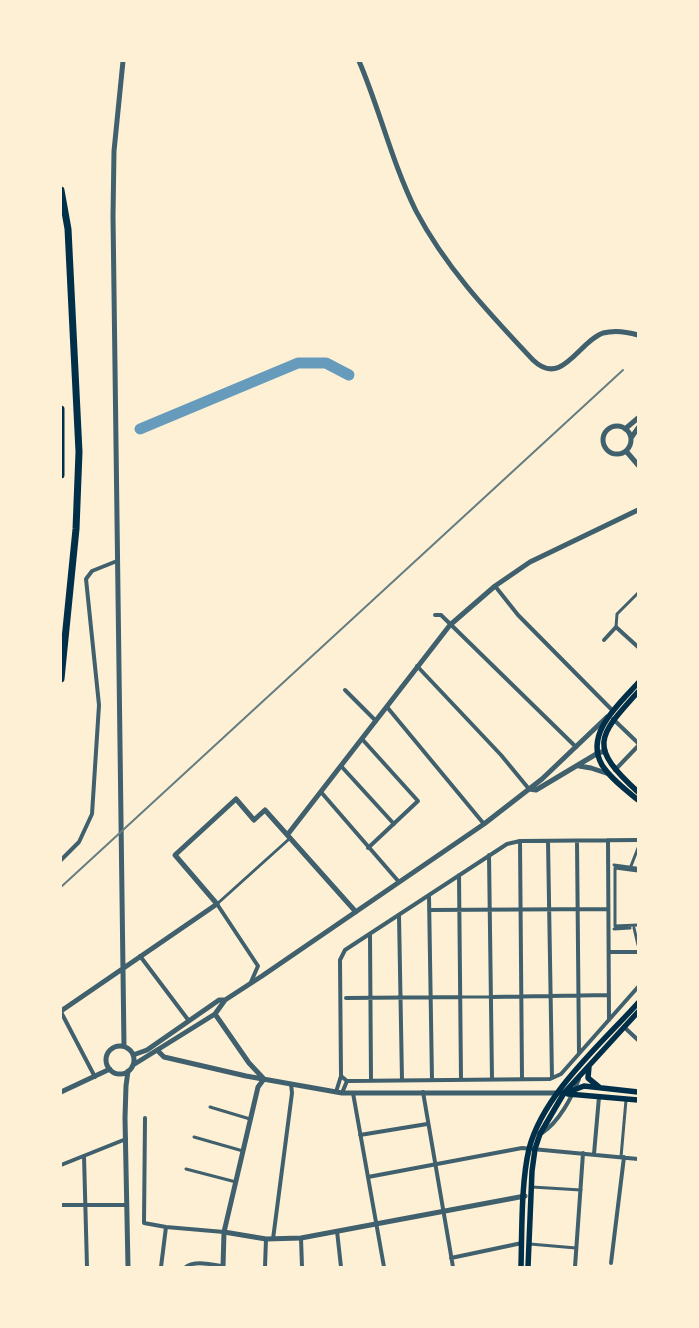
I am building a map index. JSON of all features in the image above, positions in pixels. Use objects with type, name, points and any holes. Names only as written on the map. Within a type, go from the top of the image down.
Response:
[{"type":"highway","points":[[61,190],[68,229],[79,452],[76,529],[61,679]]},
{"type":"highway","points":[[61,409],[61,475]]},
{"type":"main road","points":[[638,683],[613,711],[598,735],[601,752],[613,772],[638,800]]},
{"type":"main road","points":[[601,752],[603,741],[613,720],[634,701],[638,692]]},
{"type":"main road","points":[[613,772],[638,792]]},
{"type":"main road","points":[[528,1267],[525,1243],[525,1196],[535,1133],[561,1093],[638,1002]]},
{"type":"main road","points":[[521,1267],[532,1187],[532,1149],[561,1093],[590,1065],[638,1012]]},
{"type":"main road","points":[[590,1065],[588,1078],[600,1088]]},
{"type":"main road","points":[[573,1092],[584,1086],[638,1092]]},
{"type":"main road","points":[[561,1093],[573,1092],[599,1097],[638,1100]]},
{"type":"street","points":[[123,61],[114,151],[113,216],[124,1046],[133,1055],[133,1065]]},
{"type":"street","points":[[359,61],[415,209],[436,246],[454,274],[538,365],[558,368],[567,364],[585,344],[603,333],[622,332],[638,335]]},
{"type":"street","points":[[626,429],[638,418]]},
{"type":"street","points":[[631,438],[626,429],[612,428],[606,433],[605,447],[613,454],[626,451],[630,447],[631,438],[638,428]]},
{"type":"street","points":[[626,451],[638,464]]},
{"type":"street","points":[[95,1077],[61,1012],[217,904],[288,837],[450,625],[495,586],[546,553],[638,510]]},
{"type":"street","points":[[61,860],[79,842],[92,814],[99,705],[86,580],[92,570],[104,564],[117,562]]},
{"type":"street","points":[[119,1074],[128,1071],[133,1065],[215,1014],[225,1000],[484,824],[529,789],[613,711],[518,615],[495,586]]},
{"type":"street","points":[[604,640],[616,627],[617,614],[638,593]]},
{"type":"street","points":[[435,615],[441,615],[576,747]]},
{"type":"street","points":[[616,627],[638,647]]},
{"type":"street","points":[[417,666],[501,755],[529,789],[536,790],[601,752]]},
{"type":"street","points":[[345,690],[376,721]]},
{"type":"street","points":[[386,707],[484,824]]},
{"type":"street","points":[[578,766],[613,772],[638,744],[613,720]]},
{"type":"street","points":[[362,739],[418,801],[368,848]]},
{"type":"street","points":[[341,766],[394,824]]},
{"type":"street","points":[[321,792],[399,882]]},
{"type":"street","points":[[251,982],[258,966],[217,904],[175,855],[236,799],[254,820],[265,810],[356,912]]},
{"type":"street","points":[[608,840],[609,1020]]},
{"type":"street","points":[[339,1092],[343,998],[340,960],[345,950],[507,844],[520,841],[638,840]]},
{"type":"street","points":[[520,841],[522,1079]]},
{"type":"street","points":[[548,841],[552,1078]]},
{"type":"street","points":[[577,841],[579,1053]]},
{"type":"street","points":[[632,866],[638,848]]},
{"type":"street","points":[[489,855],[492,1079]]},
{"type":"street","points":[[614,865],[632,866],[638,870]]},
{"type":"street","points":[[637,927],[615,926],[616,868],[638,870]]},
{"type":"street","points":[[459,875],[461,1079]]},
{"type":"street","points":[[429,896],[432,1080]]},
{"type":"street","points":[[429,910],[608,909]]},
{"type":"street","points":[[399,915],[402,1080]]},
{"type":"street","points":[[614,929],[637,927]]},
{"type":"street","points":[[637,927],[638,945]]},
{"type":"street","points":[[370,934],[371,1081]]},
{"type":"street","points":[[608,952],[638,952]]},
{"type":"street","points":[[140,956],[189,1021]]},
{"type":"street","points":[[340,1076],[347,1081],[552,1078],[561,1074],[638,987]]},
{"type":"street","points":[[343,998],[608,995]]},
{"type":"street","points":[[133,1055],[147,1050],[219,1000],[225,1000]]},
{"type":"street","points":[[197,1015],[215,1014]]},
{"type":"street","points":[[215,1014],[249,1063],[264,1079]]},
{"type":"street","points":[[624,1027],[638,1040]]},
{"type":"street","points":[[158,1051],[170,1034]]},
{"type":"street","points":[[124,1046],[116,1047],[109,1052],[106,1061],[110,1069],[119,1074],[126,1086]]},
{"type":"street","points":[[158,1051],[164,1058],[264,1079],[353,1094],[423,1092],[561,1093]]},
{"type":"street","points":[[244,1074],[250,1069],[249,1063]]},
{"type":"street","points":[[61,1092],[110,1069]]},
{"type":"street","points":[[128,1071],[126,1086],[128,1267]]},
{"type":"street","points":[[540,1134],[548,1129],[573,1092],[580,1075]]},
{"type":"street","points":[[188,1266],[223,1266],[224,1232],[258,1087],[264,1079]]},
{"type":"street","points":[[339,1092],[347,1081]]},
{"type":"street","points":[[273,1239],[292,1093],[291,1084]]},
{"type":"street","points":[[423,1092],[453,1267]]},
{"type":"street","points":[[353,1094],[384,1267]]},
{"type":"street","points":[[594,1154],[599,1097]]},
{"type":"street","points":[[611,1263],[623,1157],[626,1099]]},
{"type":"street","points":[[210,1107],[250,1119]]},
{"type":"street","points":[[145,1118],[144,1223],[166,1228],[224,1232],[266,1239],[301,1238],[525,1196]]},
{"type":"street","points":[[360,1135],[427,1124]]},
{"type":"street","points":[[194,1137],[243,1151]]},
{"type":"street","points":[[61,1165],[126,1140]]},
{"type":"street","points":[[368,1177],[434,1164],[532,1149],[638,1158]]},
{"type":"street","points":[[575,1267],[583,1153]]},
{"type":"street","points":[[84,1156],[87,1267]]},
{"type":"street","points":[[186,1169],[236,1182]]},
{"type":"street","points":[[532,1187],[581,1190]]},
{"type":"street","points":[[61,1205],[128,1205]]},
{"type":"street","points":[[161,1267],[166,1228]]},
{"type":"street","points":[[337,1231],[342,1267]]},
{"type":"street","points":[[301,1238],[302,1267]]},
{"type":"street","points":[[265,1267],[266,1239]]},
{"type":"street","points":[[451,1258],[525,1243],[576,1248]]},
{"type":"waterway","points":[[140,429],[298,363],[326,363],[349,375]]},
{"type":"railway","points":[[61,887],[623,370]]}]
